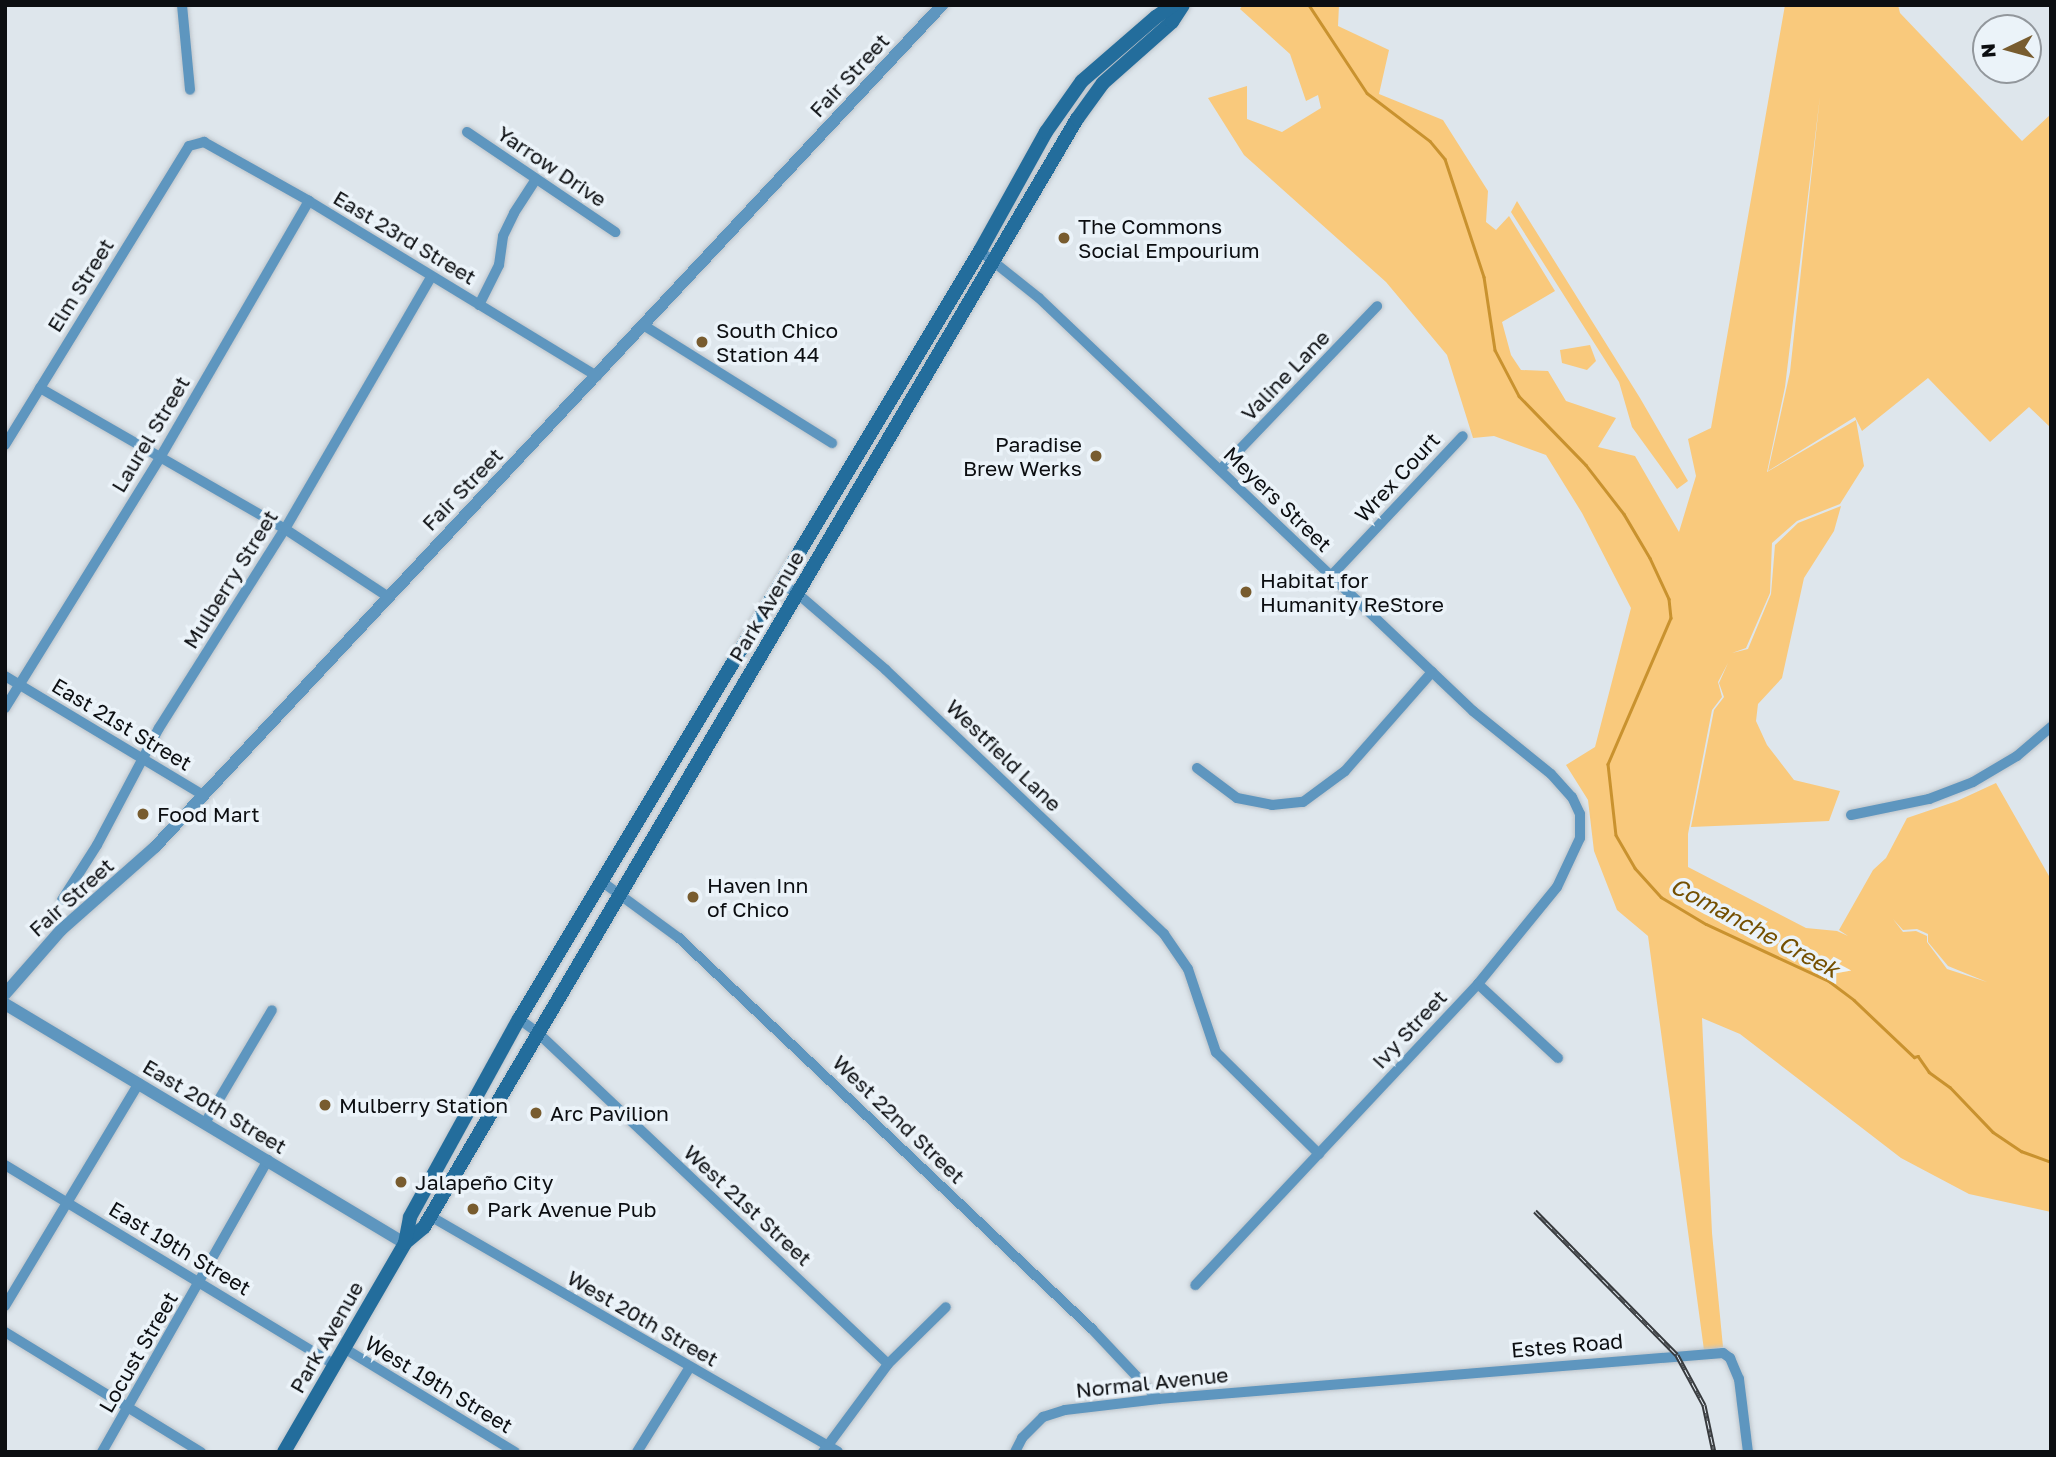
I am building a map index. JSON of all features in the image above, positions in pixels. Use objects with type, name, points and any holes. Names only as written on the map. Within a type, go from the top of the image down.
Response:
[{"type":"main road","name":"Park Avenue","points":[[284,1452],[405,1243],[410,1217],[519,1019],[980,251],[1068,98],[1082,81],[1157,11],[1173,5]]},
{"type":"main road","name":"Park Avenue","points":[[405,1243],[424,1227],[1077,119],[1103,83],[1171,22],[1183,5]]},
{"type":"street","points":[[182,5],[190,90]]},
{"type":"street","name":"Fair Street","points":[[5,993],[61,930],[155,848],[387,596],[597,376],[942,5]]},
{"type":"street","name":"Yarrow Drive","points":[[467,132],[615,232]]},
{"type":"street","name":"East 23rd Street","points":[[189,146],[204,142],[212,145],[597,376]]},
{"type":"street","name":"Elm Street","points":[[5,445],[189,146]]},
{"type":"street","points":[[479,305],[499,265],[503,236],[536,179]]},
{"type":"street","name":"Laurel Street","points":[[5,708],[161,456],[309,201]]},
{"type":"street","name":"Meyers Street","points":[[980,251],[1038,298],[1504,738],[1551,774]]},
{"type":"street","name":"Mulberry Street","points":[[61,900],[97,845],[142,758],[285,529],[431,277]]},
{"type":"street","name":"Valine Lane","points":[[1220,470],[1377,306]]},
{"type":"street","points":[[643,325],[832,443]]},
{"type":"street","points":[[40,388],[285,529],[387,596]]},
{"type":"street","name":"Wrex Court","points":[[1331,576],[1463,436]]},
{"type":"street","name":"Westfield Lane","points":[[780,583],[798,594],[886,670],[1164,934],[1188,969],[1216,1052],[1319,1154]]},
{"type":"street","points":[[1197,768],[1237,798],[1272,805],[1303,802],[1345,771],[1432,672]]},
{"type":"street","points":[[5,676],[20,685]]},
{"type":"street","name":"East 21st Street","points":[[20,685],[203,795]]},
{"type":"street","points":[[1851,815],[1929,799],[1973,782],[2017,756],[2051,727]]},
{"type":"street","name":"Ivy Street","points":[[1195,1285],[1478,984],[1557,887],[1580,838],[1580,814],[1572,797],[1551,774]]},
{"type":"street","name":"West 22nd Street","points":[[601,881],[679,938],[711,967],[1092,1329],[1158,1399]]},
{"type":"street","points":[[1478,984],[1558,1058]]},
{"type":"street","name":"East 20th Street","points":[[5,1004],[405,1243]]},
{"type":"street","points":[[205,1123],[272,1010]]},
{"type":"street","name":"West 21st Street","points":[[519,1019],[537,1032],[888,1364]]},
{"type":"street","points":[[5,1306],[139,1083]]},
{"type":"street","name":"Locust Street","points":[[102,1452],[201,1283],[268,1160]]},
{"type":"street","name":"East 19th Street","points":[[5,1165],[334,1364]]},
{"type":"street","name":"West 20th Street","points":[[430,1216],[825,1449],[838,1452]]},
{"type":"street","points":[[825,1449],[888,1364],[946,1307]]},
{"type":"street","points":[[5,1332],[201,1452]]},
{"type":"street","name":"West 19th Street","points":[[344,1348],[515,1452]]},
{"type":"street","name":"Estes Road","points":[[1310,1386],[1723,1353],[1730,1358],[1739,1379],[1748,1452]]},
{"type":"street","points":[[637,1452],[690,1367]]},
{"type":"street","name":"Normal Avenue","points":[[1015,1452],[1023,1438],[1043,1417],[1065,1410],[1310,1386]]},
{"type":"shaded area","points":[[1243,5],[1339,5],[1338,26],[1389,50],[1379,94],[1443,120],[1488,191],[1486,222],[1496,230],[1509,216],[1555,291],[1502,322],[1511,355],[1521,370],[1548,371],[1566,401],[1616,418],[1598,447],[1635,456],[1679,532],[1696,476],[1688,439],[1711,428],[1785,5],[1898,5],[1900,13],[2022,141],[2051,114],[2051,428],[2029,407],[1990,442],[1928,378],[1862,431],[1855,417],[1768,471],[1790,372],[1820,96],[1785,387],[1767,472],[1856,420],[1864,466],[1840,504],[1797,521],[1772,543],[1770,593],[1746,648],[1732,653],[1748,649],[1771,594],[1775,545],[1798,523],[1841,506],[1834,531],[1804,578],[1782,678],[1758,704],[1756,721],[1767,745],[1794,780],[1840,791],[1829,821],[1691,827],[1714,710],[1724,697],[1719,683],[1728,663],[1718,682],[1722,697],[1712,710],[1688,834],[1688,867],[1806,928],[1837,931],[1848,936],[1839,930],[1873,870],[1886,858],[1907,818],[1957,801],[1996,783],[2049,876],[2051,1212],[1969,1194],[1901,1158],[1740,1034],[1702,1018],[1712,1233],[1723,1347],[1704,1350],[1648,936],[1617,910],[1594,851],[1588,800],[1566,765],[1595,747],[1631,608],[1582,513],[1546,455],[1494,436],[1473,438],[1447,355],[1386,282],[1244,155],[1208,98],[1247,86],[1247,119],[1282,132],[1321,108],[1318,95],[1306,101],[1290,54],[1240,9]],"holes":[[[1893,919],[1903,930],[1917,929],[1928,934],[1928,942],[1948,966],[1987,982],[1947,969],[1927,942],[1927,936],[1916,931],[1903,932]]]},
{"type":"shaded area","points":[[1517,201],[1640,398],[1688,481],[1677,489],[1632,427],[1619,382],[1511,212]]},
{"type":"shaded area","points":[[1590,345],[1596,361],[1587,370],[1562,363],[1560,350]]},
{"type":"waterway","name":"Comanche Creek","points":[[1309,5],[1367,93],[1430,141],[1445,159],[1484,277],[1495,350],[1519,396],[1586,465],[1624,514],[1650,558],[1669,599],[1671,618],[1608,764],[1616,835],[1635,868],[1661,897],[1706,924],[1829,981],[1854,1000],[1914,1057],[1918,1056],[1929,1072],[1950,1087],[1993,1132],[2021,1151],[2051,1162]]},
{"type":"railway","points":[[1535,1211],[1677,1355],[1704,1405],[1714,1452]]},
{"type":"place","name":"The Commons Social Empourium","points":[[1064,238]]},
{"type":"place","name":"South Chico Station 44","points":[[702,342]]},
{"type":"place","name":"Paradise Brew Werks","points":[[1096,456]]},
{"type":"place","name":"Habitat for Humanity ReStore","points":[[1246,592]]},
{"type":"place","name":"Food Mart","points":[[143,814]]},
{"type":"place","name":"Haven Inn of Chico","points":[[693,897]]},
{"type":"place","name":"Mulberry Station","points":[[325,1105]]},
{"type":"place","name":"Arc Pavilion","points":[[536,1113]]},
{"type":"place","name":"Jalapeño City","points":[[401,1182]]},
{"type":"place","name":"Park Avenue Pub","points":[[473,1209]]}]
